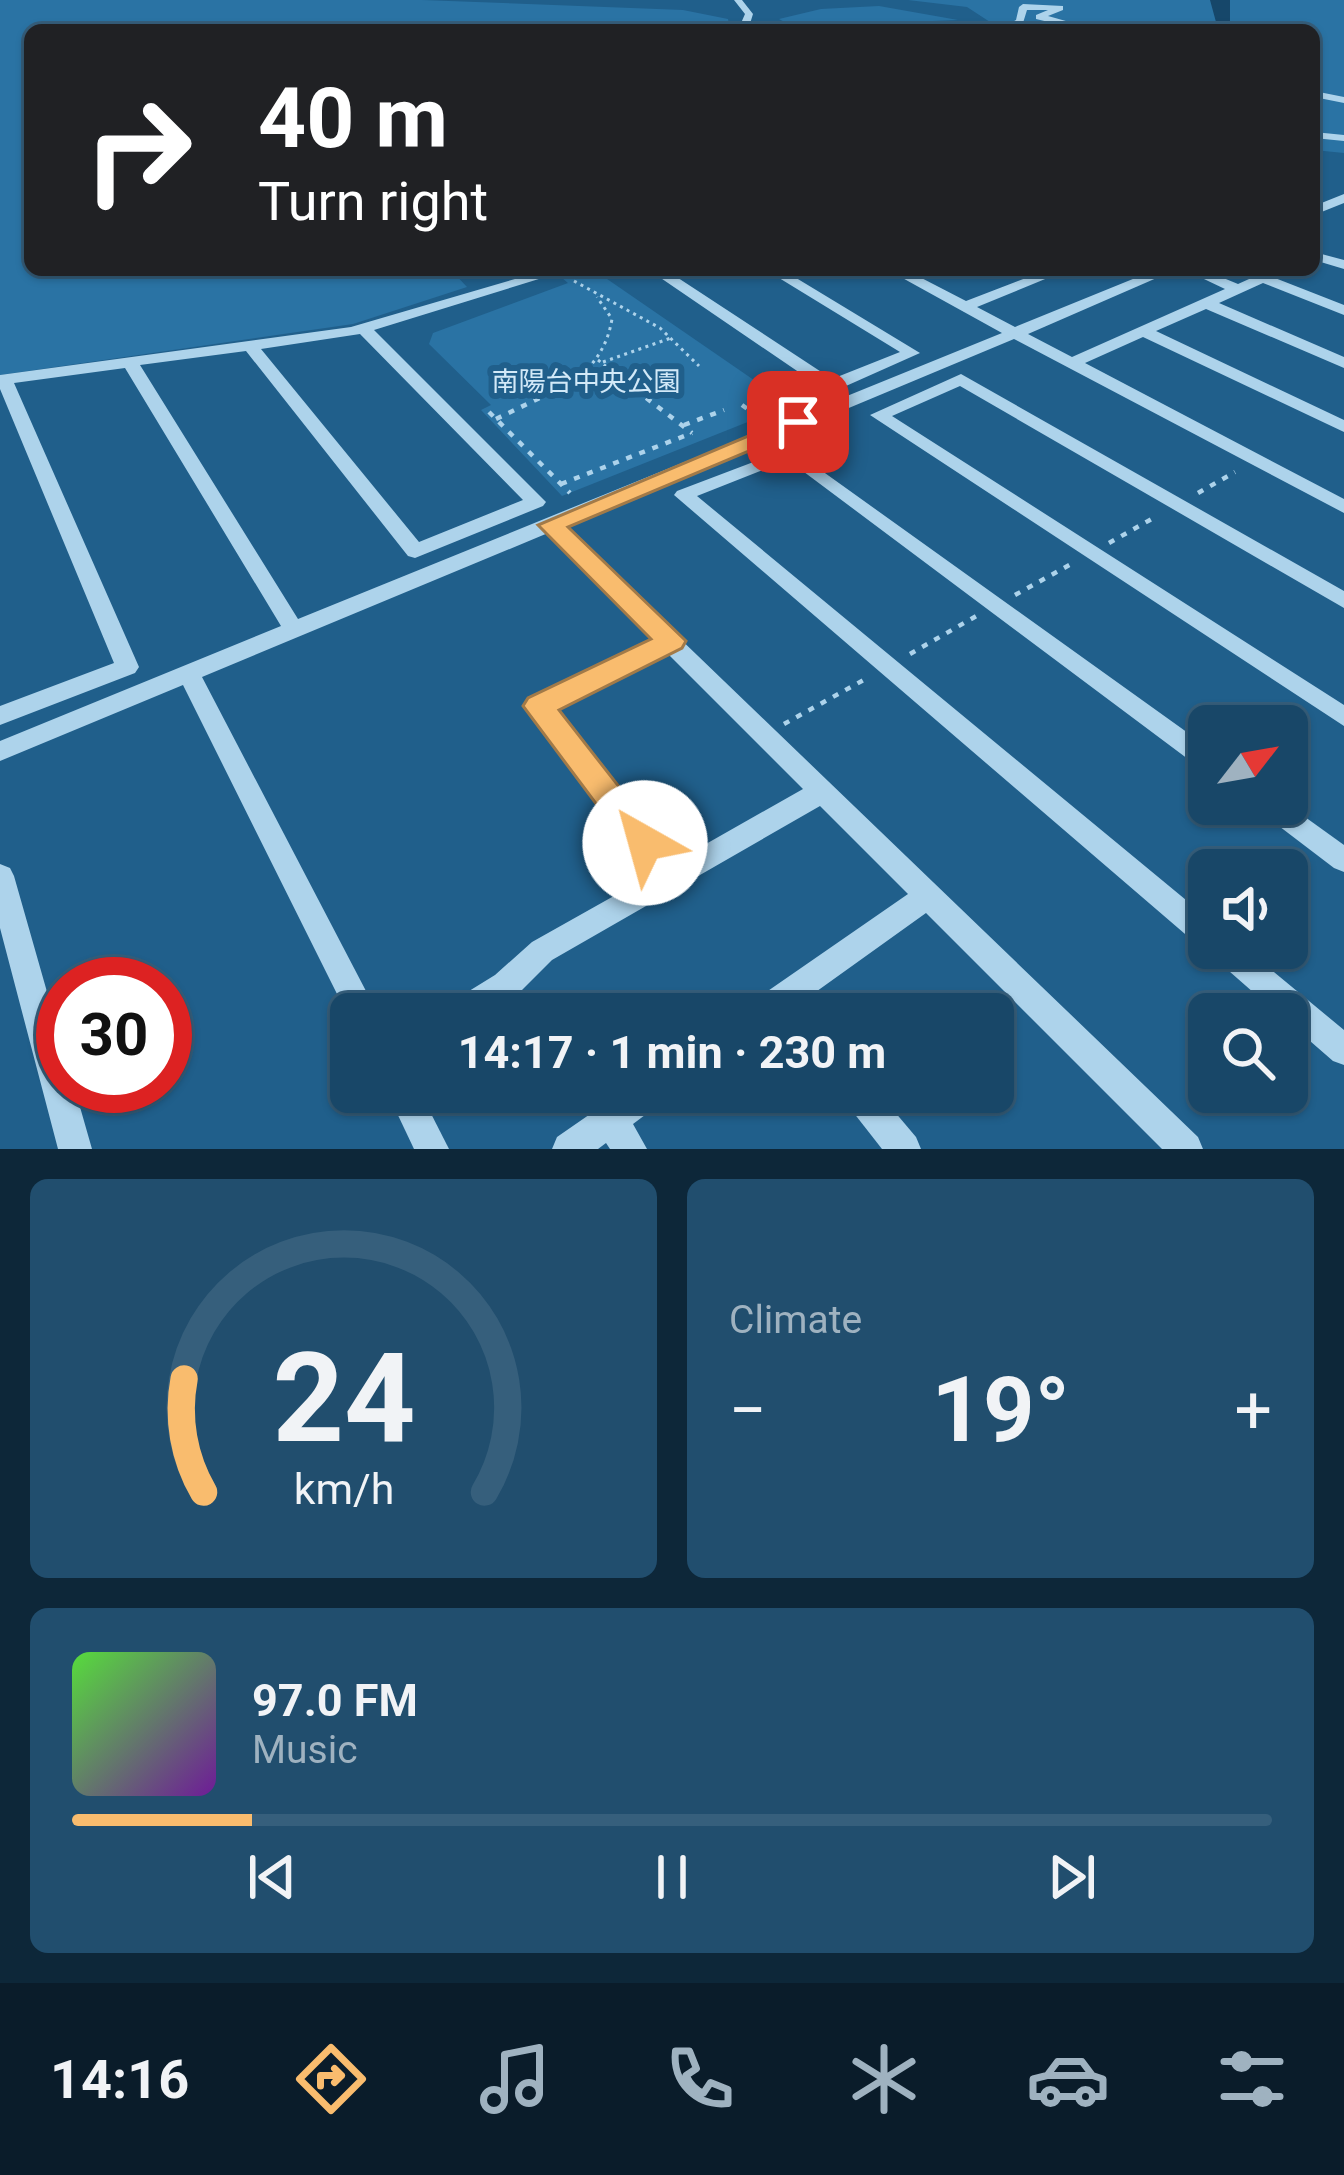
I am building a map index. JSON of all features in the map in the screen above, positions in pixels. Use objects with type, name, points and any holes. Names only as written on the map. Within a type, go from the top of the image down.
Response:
[{"type":"street","points":[[1014,24],[1020,21],[1023,7],[1042,4],[1060,8],[1039,17],[1069,24]]},
{"type":"street","points":[[0,716],[127,667],[2,380],[363,328],[541,276]]},
{"type":"street","points":[[665,276],[831,386],[912,352],[783,276]]},
{"type":"street","points":[[906,276],[1344,507]]},
{"type":"street","points":[[1020,276],[1031,281]]},
{"type":"street","points":[[965,307],[1044,276]]},
{"type":"street","points":[[0,751],[1153,276]]},
{"type":"street","points":[[1206,276],[1237,289]]},
{"type":"street","points":[[1072,363],[1268,276]]},
{"type":"street","points":[[1263,278],[1344,310]]},
{"type":"street","points":[[1206,303],[1344,363]]},
{"type":"street","points":[[250,345],[415,551],[536,502],[363,328]]},
{"type":"street","points":[[1143,331],[1344,428]]},
{"type":"street","points":[[130,362],[294,630]]},
{"type":"street","points":[[1344,601],[962,380],[879,415],[1344,718]]},
{"type":"street","points":[[1188,746],[790,453],[684,495],[1188,919]]},
{"type":"street","points":[[551,525],[1186,1149]]},
{"type":"street","points":[[671,641],[539,706],[672,877]]},
{"type":"street","points":[[189,674],[352,993]]},
{"type":"street","points":[[493,993],[542,951],[824,790]]},
{"type":"street","points":[[1296,825],[1344,860]]},
{"type":"street","points":[[0,876],[75,1149]]},
{"type":"street","points":[[800,993],[929,895]]},
{"type":"street","points":[[1247,969],[1344,1050]]},
{"type":"street","points":[[414,1113],[432,1149]]},
{"type":"street","points":[[569,1149],[621,1113]]},
{"type":"street","points":[[874,1113],[904,1149]]},
{"type":"street","points":[[611,1120],[630,1149]]},
{"type":"path","points":[[569,276],[671,338],[699,366]]},
{"type":"path","points":[[597,297],[612,319],[600,361]]},
{"type":"path","points":[[496,419],[542,400],[600,361],[671,338]]},
{"type":"path","points":[[561,484],[692,433],[600,361]]},
{"type":"path","points":[[742,405],[765,422]]},
{"type":"path","points":[[683,425],[724,410]]},
{"type":"path","points":[[489,412],[576,499]]},
{"type":"green space","points":[[0,0],[422,0],[683,10],[728,19],[729,24],[24,24],[24,276],[457,276],[467,287],[353,324],[0,375]]},
{"type":"green space","points":[[908,0],[1344,0],[1344,153],[1320,151],[1320,24],[983,24],[990,22],[967,7]]},
{"type":"green space","points":[[879,6],[958,20],[788,24],[779,19],[821,9]]},
{"type":"green space","name":"南陽台中央公園","points":[[603,276],[790,405],[562,496],[481,410],[491,405],[429,344],[433,333],[568,283],[562,278]]},
{"type":"waterway","points":[[1220,0],[1223,18]]},
{"type":"route","points":[[645,843],[539,706],[671,641],[551,525],[798,422]]}]
